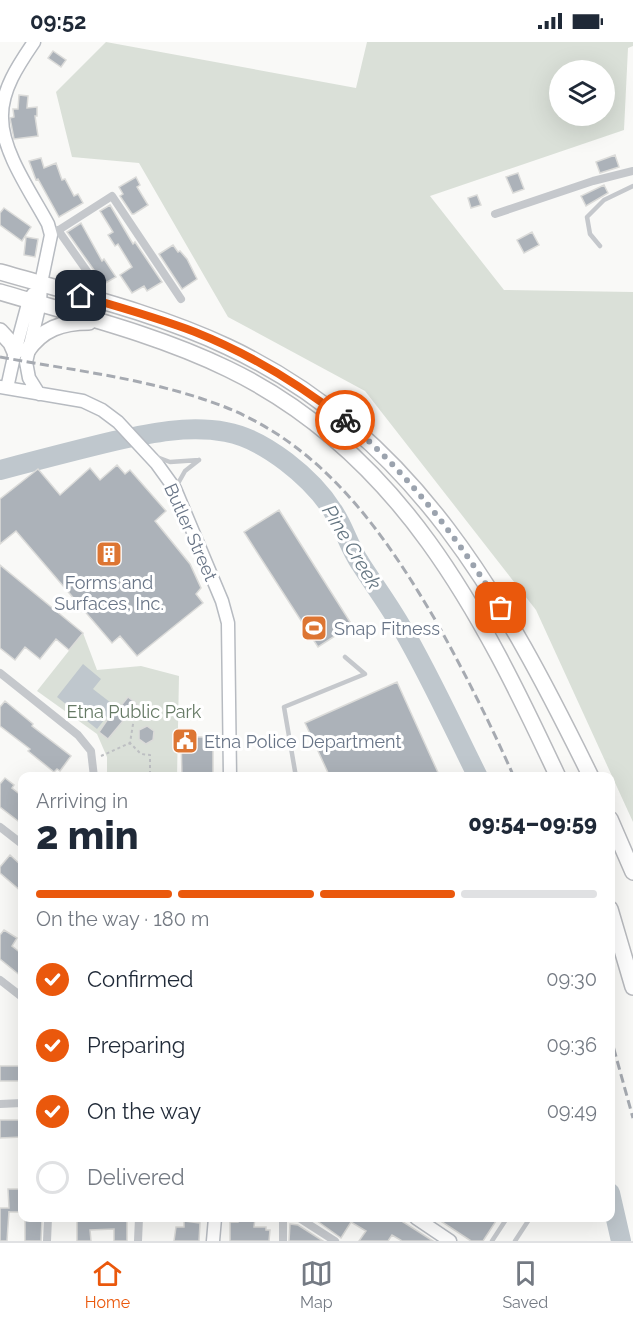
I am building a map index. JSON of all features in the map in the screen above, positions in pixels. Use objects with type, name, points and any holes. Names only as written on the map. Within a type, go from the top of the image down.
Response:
[{"type":"highway","points":[[0,272],[167,322],[226,346],[307,391],[361,434],[395,466],[425,500],[480,574],[536,668],[588,772]]},
{"type":"highway","points":[[0,292],[109,324],[181,349],[246,378],[310,419],[365,466],[420,528],[454,578],[511,681],[556,772]]},
{"type":"highway","points":[[0,331],[21,351],[39,336],[59,326],[85,322],[109,324]]},
{"type":"highway","points":[[615,831],[633,872]]},
{"type":"highway","points":[[615,926],[633,987]]},
{"type":"street","points":[[34,42],[8,87],[1,119],[4,133],[11,152],[48,224],[96,284]]},
{"type":"street","points":[[495,214],[593,181],[633,171]]},
{"type":"street","points":[[4,388],[21,351],[55,233],[112,196],[181,299]]},
{"type":"street","points":[[21,351],[27,374],[39,394]]},
{"type":"street","name":"Butler Street","points":[[4,388],[91,404],[118,423],[148,453],[175,489],[219,595],[228,623],[230,772]]},
{"type":"street","points":[[0,673],[78,735],[91,751],[93,772]]},
{"type":"street","points":[[0,827],[18,841]]},
{"type":"street","points":[[0,980],[18,994]]},
{"type":"street","points":[[0,1104],[18,1103]]},
{"type":"street","points":[[47,1241],[48,1222]]},
{"type":"street","points":[[138,1241],[139,1222]]},
{"type":"street","points":[[213,1241],[215,1222]]},
{"type":"street","points":[[283,1222],[283,1241]]},
{"type":"street","points":[[305,1222],[334,1241]]},
{"type":"street","points":[[422,1222],[450,1241]]},
{"type":"lane","points":[[600,246],[590,234],[587,217],[604,200],[633,186]]},
{"type":"lane","points":[[148,453],[170,462],[199,460],[185,471],[175,489]]},
{"type":"lane","points":[[295,772],[284,707],[365,674],[345,657]]},
{"type":"lane","points":[[492,1241],[504,1222]]},
{"type":"lane","points":[[515,1241],[527,1222]]},
{"type":"path","points":[[130,742],[134,718]]},
{"type":"path","points":[[92,758],[130,742]]},
{"type":"path","points":[[130,742],[141,754],[150,755],[150,772]]},
{"type":"green space","points":[[106,42],[356,88],[367,42],[633,42],[633,46],[628,48],[624,130],[430,196],[504,290],[633,292],[633,822],[615,783],[615,772],[610,772],[536,610],[365,391],[228,317],[139,163],[72,157],[56,92]]},
{"type":"green space","name":"Etna Public Park","points":[[83,633],[97,670],[141,666],[179,676],[177,772],[107,772],[107,757],[97,734],[37,691]]},
{"type":"shaded area","points":[[83,664],[101,679],[93,689],[115,706],[97,729],[57,697]]},
{"type":"building","points":[[53,51],[66,60],[61,67],[48,58]]},
{"type":"building","points":[[19,95],[28,96],[27,108],[37,107],[37,116],[35,116],[38,136],[14,139],[10,118],[14,117],[13,109],[18,109]]},
{"type":"building","points":[[615,155],[619,167],[600,173],[596,162]]},
{"type":"building","points":[[41,158],[44,168],[56,163],[62,180],[65,179],[74,196],[78,194],[83,203],[59,217],[38,179],[36,180],[29,161]]},
{"type":"building","points":[[518,173],[524,189],[513,193],[506,177]]},
{"type":"building","points":[[136,177],[140,185],[137,187],[148,205],[132,214],[120,196],[123,194],[119,187]]},
{"type":"building","points":[[604,185],[608,193],[586,206],[581,196]]},
{"type":"building","points":[[477,195],[481,205],[471,208],[468,198]]},
{"type":"building","points":[[110,205],[133,244],[135,242],[162,282],[147,291],[144,286],[132,293],[120,275],[132,267],[118,244],[115,246],[108,235],[113,232],[100,211]]},
{"type":"building","points":[[4,208],[31,227],[22,241],[0,225],[0,213]]},
{"type":"building","points":[[81,223],[102,261],[104,259],[116,277],[102,285],[101,280],[67,232]]},
{"type":"building","points":[[532,232],[539,245],[524,253],[517,240]]},
{"type":"building","points":[[26,237],[38,239],[35,257],[24,255]]},
{"type":"building","points":[[173,245],[187,259],[197,279],[182,289],[159,254]]},
{"type":"building","name":"Forms and Surfaces, Inc.","points":[[117,465],[125,474],[130,470],[166,511],[155,521],[190,564],[201,588],[196,594],[203,603],[137,656],[120,636],[112,643],[16,531],[0,544],[0,499],[38,469],[60,495],[90,468],[100,480]]},
{"type":"building","points":[[279,510],[352,625],[318,647],[244,532]]},
{"type":"building","name":"Forms and Surfaces, Inc.","points":[[0,565],[83,633],[69,650],[56,639],[40,659],[25,647],[15,660],[0,648]]},
{"type":"building","points":[[397,682],[438,772],[328,772],[305,723]]},
{"type":"building","points":[[128,697],[137,704],[108,739],[99,732],[114,710],[116,712]]},
{"type":"building","points":[[5,701],[33,724],[32,726],[71,756],[60,771],[57,769],[54,772],[28,751],[30,749],[0,726],[0,707]]},
{"type":"building","points":[[147,726],[154,731],[153,740],[146,744],[139,739],[139,730]]},
{"type":"building","points":[[181,737],[213,737],[213,772],[182,772]]},
{"type":"building","points":[[5,778],[14,785],[12,788],[18,793],[18,821],[0,807],[0,784]]},
{"type":"building","points":[[10,855],[18,862],[18,889],[0,873],[0,867]]},
{"type":"building","points":[[4,930],[17,938],[12,946],[18,951],[18,974],[0,959],[0,935]]},
{"type":"building","points":[[0,1066],[18,1066],[18,1081],[0,1081]]},
{"type":"building","points":[[0,1120],[18,1120],[18,1137],[0,1138]]},
{"type":"building","points":[[8,1189],[18,1189],[18,1212],[9,1211],[7,1241],[0,1241],[0,1208],[9,1208]]},
{"type":"building","points":[[25,1222],[42,1222],[41,1241],[25,1241]]},
{"type":"building","points":[[77,1222],[127,1222],[127,1241],[114,1241],[114,1229],[90,1230],[91,1241],[77,1241]]},
{"type":"building","points":[[184,1222],[200,1223],[199,1241],[174,1241],[176,1227],[184,1227]]},
{"type":"building","points":[[230,1222],[255,1222],[254,1227],[266,1227],[266,1230],[270,1230],[269,1241],[230,1241]]},
{"type":"building","points":[[319,1222],[351,1222],[341,1238]]},
{"type":"building","points":[[351,1222],[403,1222],[433,1241],[402,1241],[392,1235],[388,1241],[359,1241],[366,1231]]},
{"type":"building","points":[[442,1222],[495,1222],[483,1241],[471,1241]]},
{"type":"building","points":[[290,1224],[298,1225],[323,1241],[289,1241]]},
{"type":"waterway","name":"Pine Creek","points":[[0,470],[114,441],[156,433],[198,429],[241,436],[271,451],[300,473],[333,511],[356,557],[412,646],[476,772]]},
{"type":"waterway","name":"Pine Creek","points":[[615,1215],[621,1241]]},
{"type":"railway","points":[[0,357],[114,377],[198,397],[261,424],[293,445],[322,469],[349,497],[396,557],[437,623],[468,680],[512,772]]},
{"type":"railway","points":[[615,1053],[633,1118]]},
{"type":"way so far","points":[[345,420],[395,466],[425,500],[480,574],[501,608]]},
{"type":"place","name":"Forms and Surfaces, Inc.","points":[[109,554]]},
{"type":"place","name":"Snap Fitness","points":[[314,628]]},
{"type":"place","name":"Etna Police Department","points":[[185,741]]},
{"type":"route","points":[[81,296],[167,322],[226,346],[287,378],[345,420]]}]
